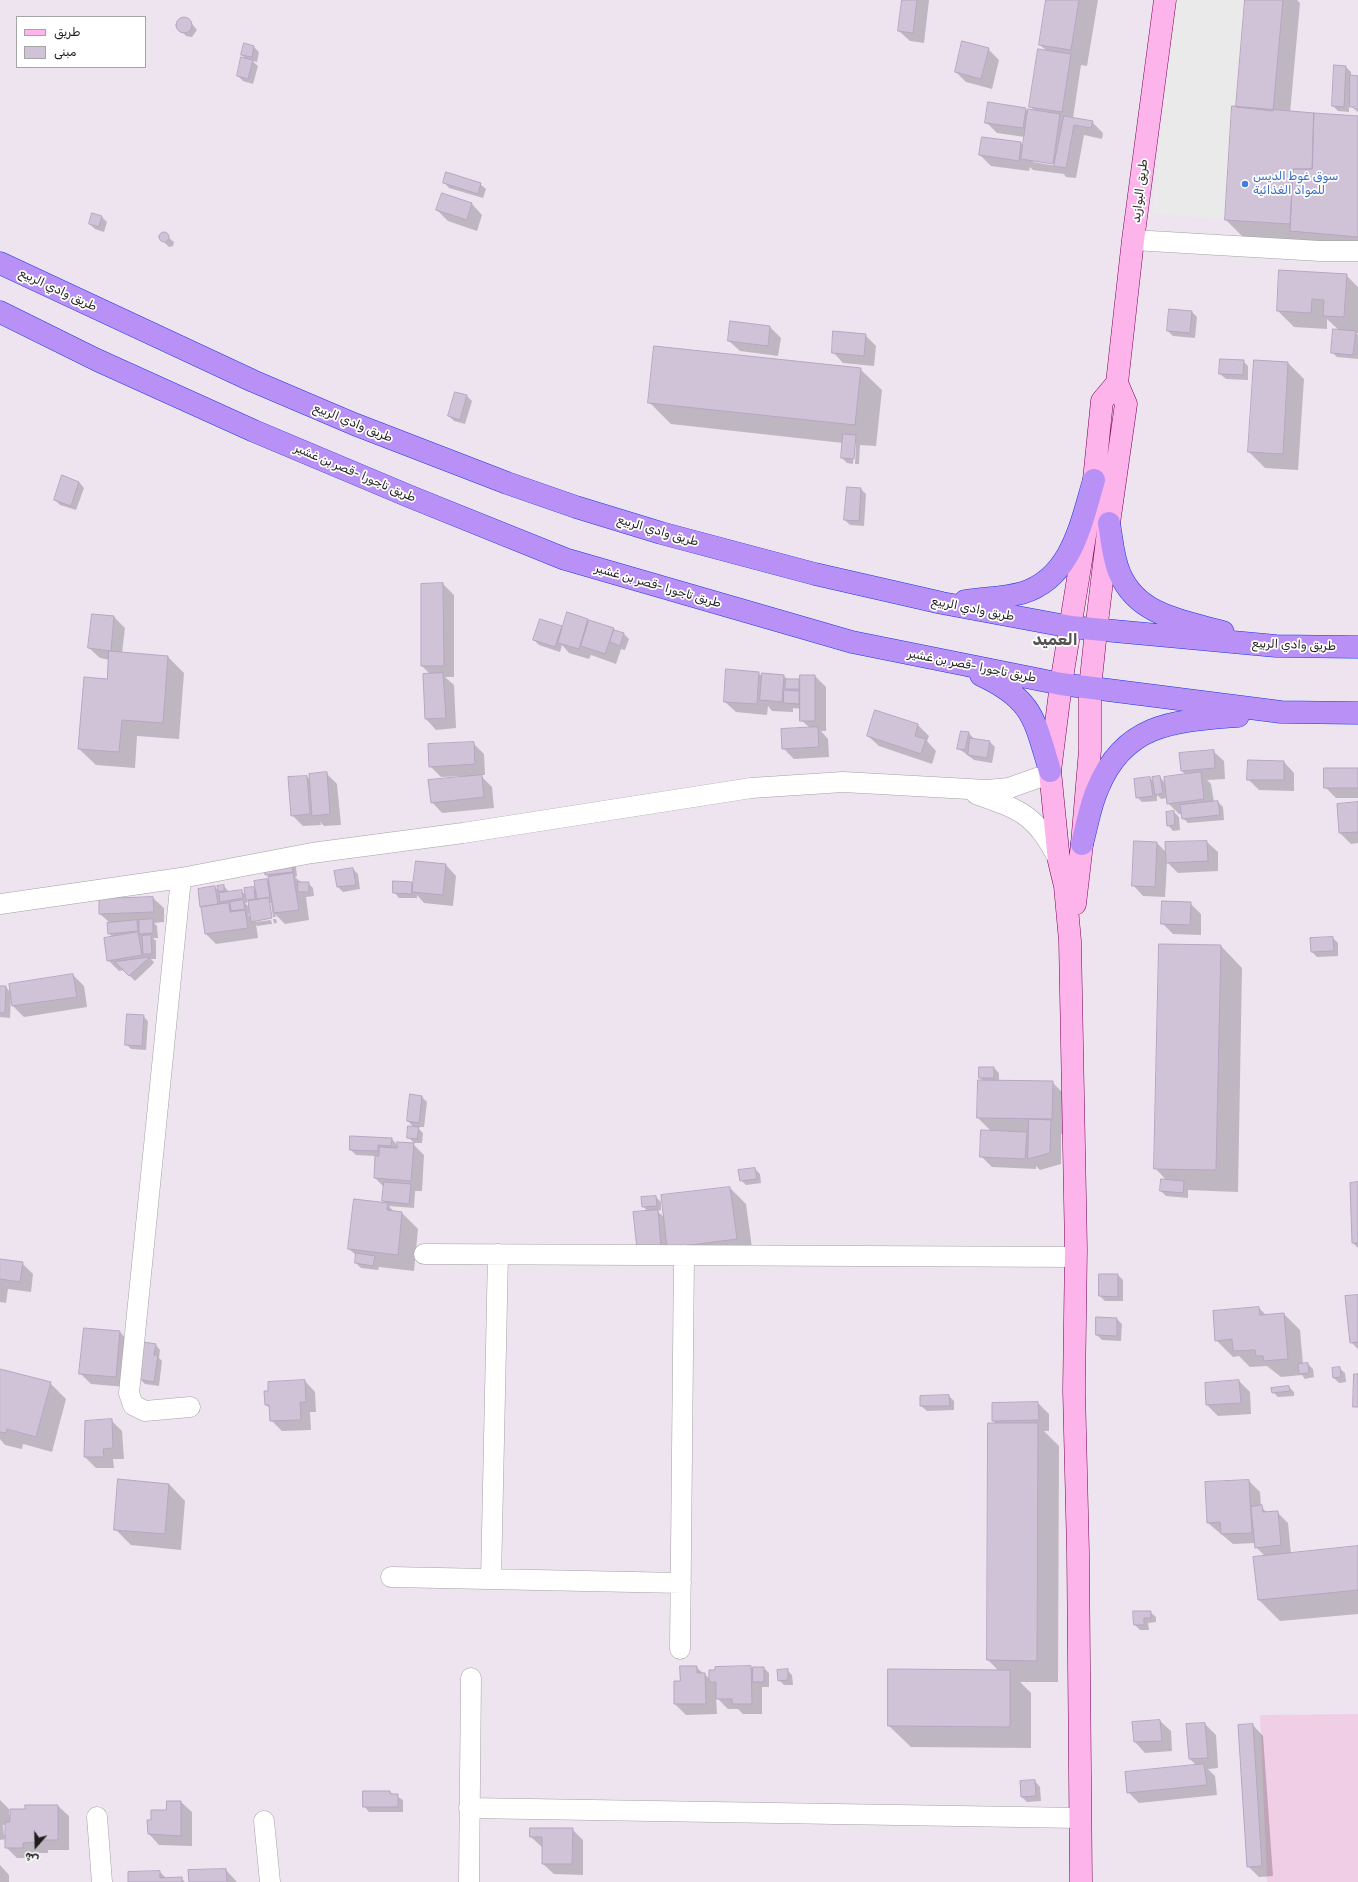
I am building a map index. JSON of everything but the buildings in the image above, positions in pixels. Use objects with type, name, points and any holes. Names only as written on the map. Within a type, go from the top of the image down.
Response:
[{"type":"highway","name":"طريق وادي الربيع","points":[[0,262],[253,381],[354,424],[507,483],[576,507],[661,533],[815,574],[942,603],[1071,627],[1276,646],[1358,647]]},
{"type":"highway","name":"طريق تاجورا -قصر بن غشير","points":[[0,312],[97,360],[254,431],[411,497],[565,559],[852,642],[1061,684],[1281,712],[1358,713]]},
{"type":"highway","points":[[942,603],[1022,593],[1041,584],[1052,576],[1070,555],[1094,480]]},
{"type":"highway","points":[[1109,523],[1115,561],[1120,574],[1127,587],[1146,607],[1158,614],[1276,646]]},
{"type":"highway","points":[[953,662],[1002,685],[1015,694],[1026,706],[1034,720],[1050,773]]},
{"type":"highway","points":[[1082,844],[1097,789],[1105,773],[1115,758],[1142,735],[1158,727],[1175,722],[1281,712]]},
{"type":"main road","name":"طريق البوازيد","points":[[1117,383],[1133,240],[1165,0]]},
{"type":"main road","points":[[1070,941],[1082,844],[1090,750],[1090,688],[1096,630],[1126,404],[1117,383],[1102,401],[1094,480],[1061,684],[1050,773],[1059,861],[1065,886],[1070,941],[1076,1257],[1074,1390],[1078,1552],[1081,1882]]},
{"type":"street","points":[[1133,240],[1320,251],[1358,251]]},
{"type":"street","points":[[0,904],[181,878],[312,853],[463,833],[751,788],[843,782],[913,785],[963,790],[1009,788],[1050,773]]},
{"type":"street","points":[[963,790],[1005,804],[1024,814],[1037,825],[1046,836],[1059,861]]},
{"type":"street","points":[[181,878],[128,1393],[133,1405],[145,1411],[190,1407]]},
{"type":"street","points":[[424,1254],[1076,1257]]},
{"type":"street","points":[[492,1579],[498,1254]]},
{"type":"street","points":[[680,1649],[684,1255]]},
{"type":"street","points":[[391,1576],[680,1583]]},
{"type":"street","points":[[469,1882],[471,1678]]},
{"type":"street","points":[[469,1808],[1080,1818]]},
{"type":"street","points":[[97,1817],[102,1882]]},
{"type":"street","points":[[264,1821],[270,1882]]},
{"type":"shaded area","points":[[1176,0],[1245,0],[1236,107],[1232,107],[1225,220],[1152,213]]},
{"type":"shaded area","points":[[1358,1714],[1358,1882],[1267,1882],[1260,1715]]},
{"type":"place","name":"سوق غوط الديس للمواد الغذائية","points":[[1245,184]]},
{"type":"district","name":"العميد","points":[[1055,640]]}]
